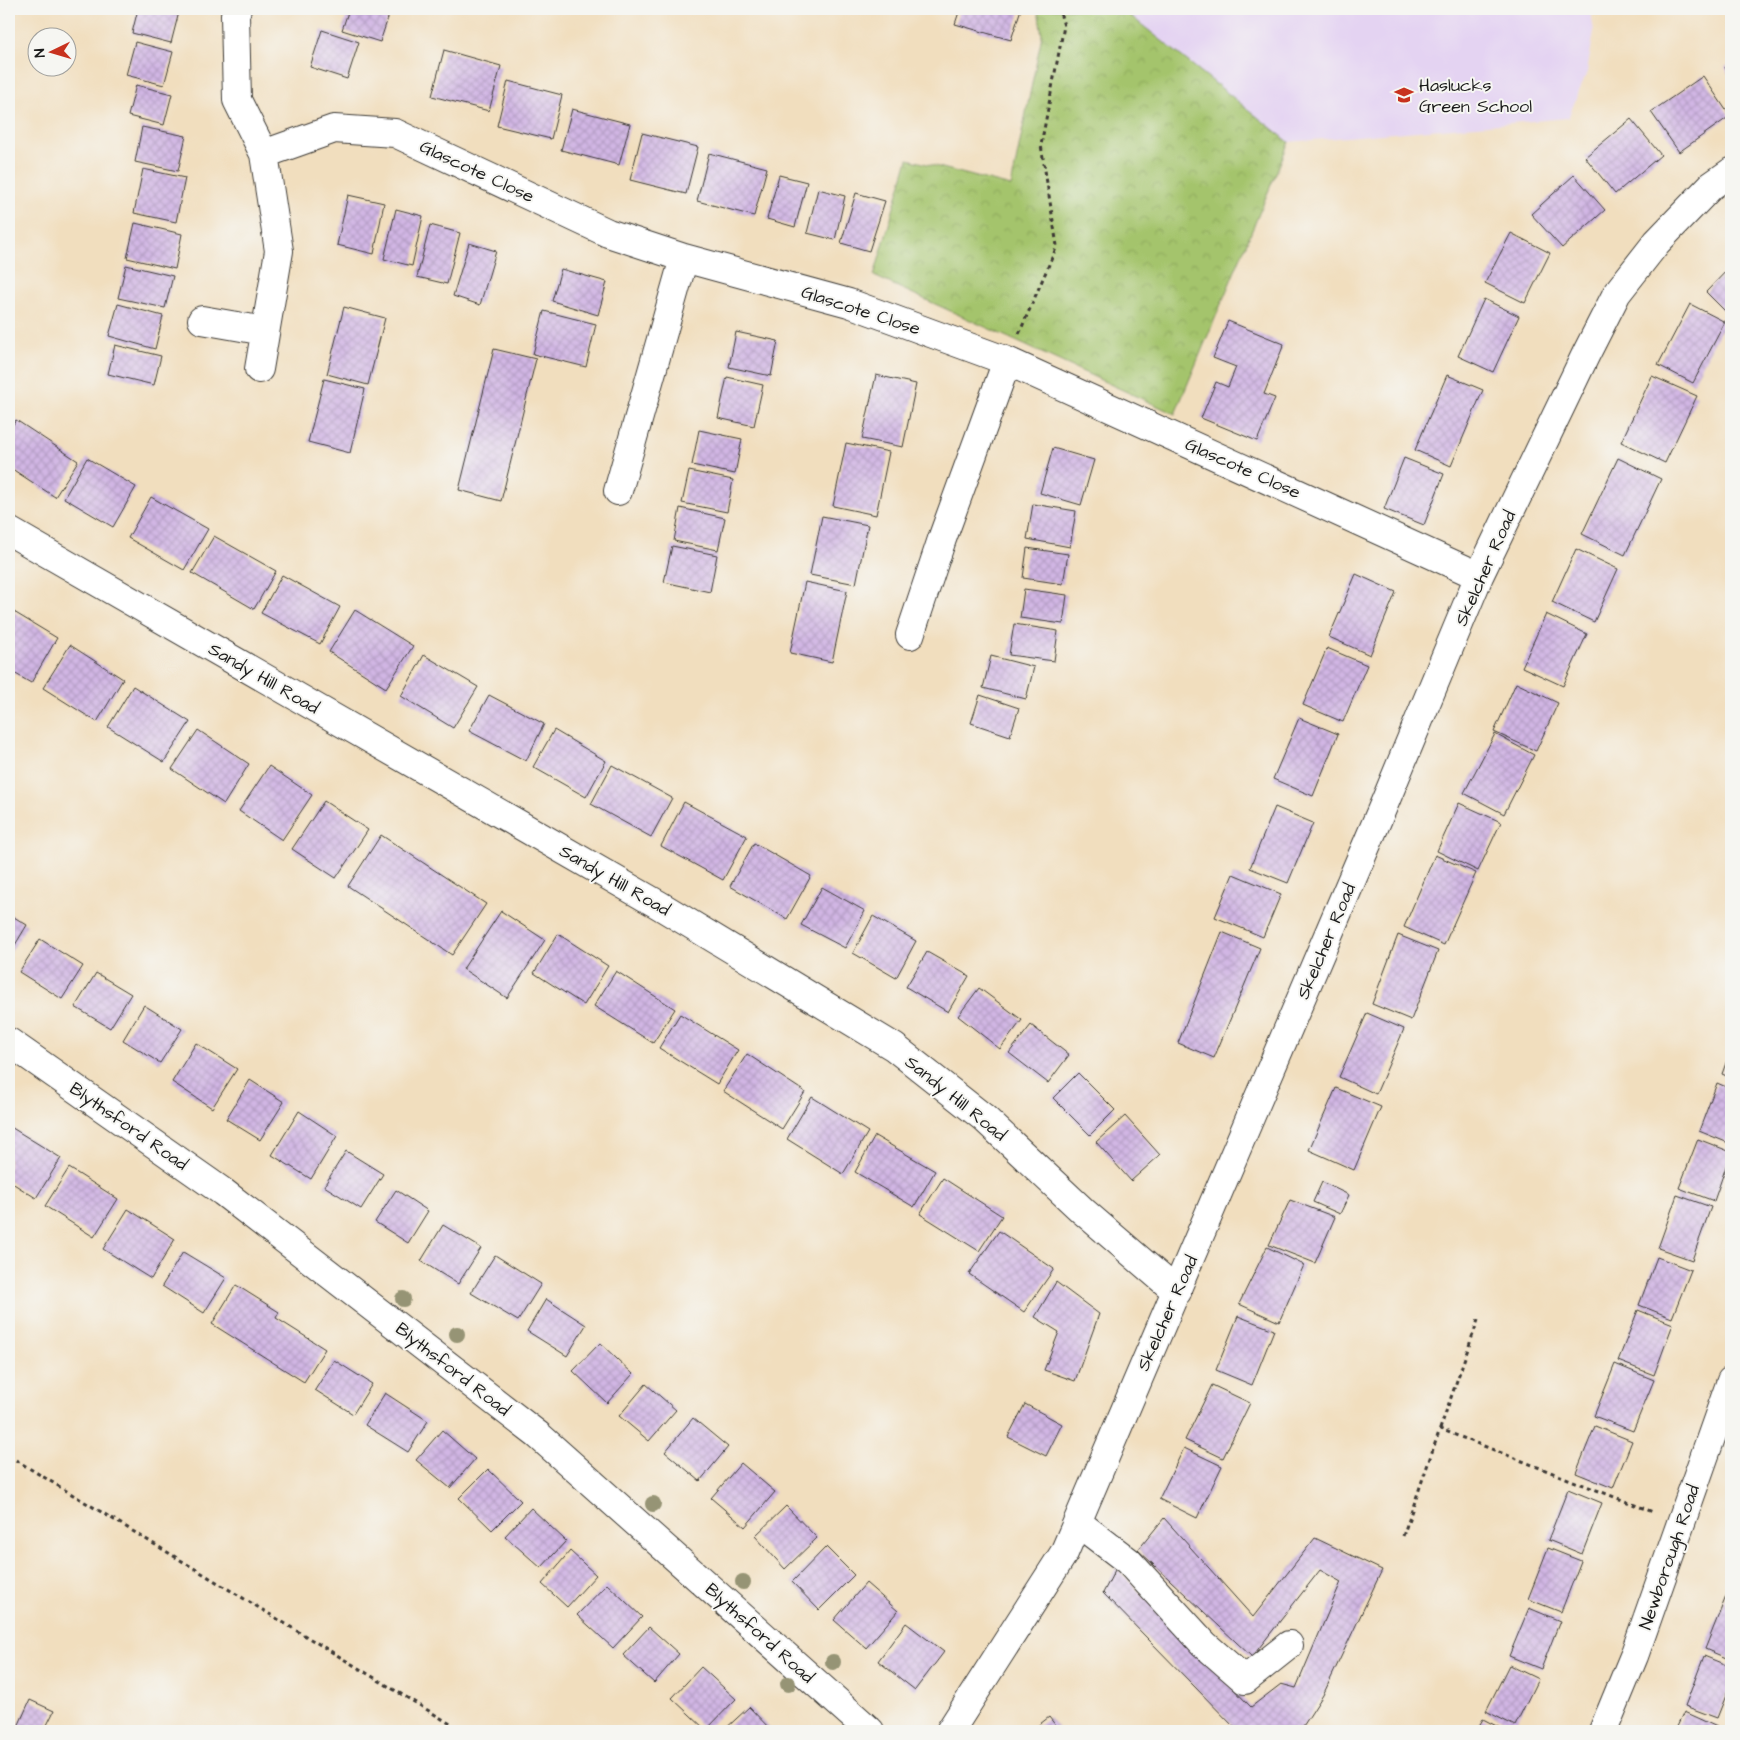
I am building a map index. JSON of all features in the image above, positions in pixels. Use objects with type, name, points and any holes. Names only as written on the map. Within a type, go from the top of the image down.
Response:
[{"type":"street","points":[[237,9],[235,15],[237,100],[264,154],[279,251],[259,369]]},
{"type":"street","name":"Glascote Close","points":[[264,154],[334,129],[395,133],[608,233],[684,258],[849,303],[1007,361],[1479,576]]},
{"type":"street","name":"Skelcher Road","points":[[950,1731],[1064,1553],[1177,1292],[1479,576],[1617,293],[1657,242],[1711,186],[1731,172]]},
{"type":"street","points":[[618,491],[684,258]]},
{"type":"street","points":[[202,320],[265,331]]},
{"type":"street","points":[[910,635],[942,539],[1007,361]]},
{"type":"street","name":"Sandy Hill Road","points":[[9,531],[660,905],[894,1047],[984,1118],[1083,1211],[1177,1292]]},
{"type":"street","name":"Blythsford Road","points":[[9,1042],[224,1192],[538,1435],[870,1731]]},
{"type":"street","name":"Newborough Road","points":[[1603,1731],[1634,1656],[1731,1381]]},
{"type":"street","points":[[1077,1522],[1128,1561],[1204,1644],[1244,1680],[1289,1645]]},
{"type":"path","points":[[1007,361],[1057,246],[1041,145],[1064,26],[1059,9]]},
{"type":"path","points":[[1403,1536],[1478,1320]]},
{"type":"path","points":[[1440,1429],[1681,1522]]},
{"type":"path","points":[[9,1456],[462,1731]]},
{"type":"shaded area","name":"Haslucks Green School","points":[[1122,9],[1590,9],[1594,31],[1587,72],[1568,118],[1289,142]]},
{"type":"green space","points":[[1038,9],[1122,9],[1289,142],[1175,414],[874,276],[908,159],[1011,186],[1042,35]]},
{"type":"building","points":[[138,9],[166,9],[179,12],[171,43],[132,33]]},
{"type":"building","points":[[349,9],[391,9],[380,42],[342,30]]},
{"type":"building","points":[[960,9],[1021,9],[1011,40],[955,24]]},
{"type":"building","points":[[322,30],[359,42],[347,79],[310,67]]},
{"type":"building","points":[[135,42],[173,52],[164,85],[126,75]]},
{"type":"building","points":[[444,50],[501,66],[489,111],[432,96]]},
{"type":"building","points":[[1731,64],[1731,79],[1725,67]]},
{"type":"building","points":[[1703,76],[1730,116],[1679,152],[1651,112]]},
{"type":"building","points":[[508,81],[562,95],[551,139],[497,126]]},
{"type":"building","points":[[136,85],[172,94],[164,125],[128,116]]},
{"type":"building","points":[[572,109],[630,124],[619,165],[561,150]]},
{"type":"building","points":[[1631,119],[1661,155],[1615,194],[1585,157]]},
{"type":"building","points":[[142,127],[186,136],[178,171],[135,162]]},
{"type":"building","points":[[642,133],[698,147],[686,194],[630,180]]},
{"type":"building","points":[[709,153],[767,168],[754,216],[697,201]]},
{"type":"building","points":[[143,169],[185,178],[176,222],[134,213]]},
{"type":"building","points":[[779,175],[807,182],[795,227],[767,219]]},
{"type":"building","points":[[1574,175],[1605,210],[1562,248],[1531,214]]},
{"type":"building","points":[[818,189],[845,196],[835,240],[807,233]]},
{"type":"building","points":[[856,193],[885,201],[869,251],[841,243]]},
{"type":"building","points":[[348,195],[384,203],[374,254],[337,245]]},
{"type":"building","points":[[396,209],[423,216],[412,266],[384,259]]},
{"type":"building","points":[[135,223],[182,234],[175,269],[127,258]]},
{"type":"building","points":[[430,225],[460,233],[447,284],[417,277]]},
{"type":"building","points":[[1511,233],[1550,253],[1525,303],[1485,283]]},
{"type":"building","points":[[469,243],[496,251],[480,305],[453,296]]},
{"type":"building","points":[[126,265],[173,276],[165,308],[118,298]]},
{"type":"building","points":[[1731,266],[1731,317],[1706,292]]},
{"type":"building","points":[[561,269],[607,282],[598,315],[552,301]]},
{"type":"building","points":[[1484,299],[1519,316],[1493,372],[1458,356]]},
{"type":"building","points":[[118,304],[163,316],[155,349],[109,336]]},
{"type":"building","points":[[1690,304],[1725,322],[1693,383],[1658,365]]},
{"type":"building","points":[[344,307],[385,318],[368,385],[327,374]]},
{"type":"building","points":[[544,311],[596,324],[586,367],[533,354]]},
{"type":"building","points":[[1228,321],[1284,344],[1264,394],[1275,398],[1257,441],[1201,418],[1216,382],[1228,387],[1236,367],[1213,358]]},
{"type":"building","points":[[736,332],[778,341],[771,376],[729,367]]},
{"type":"building","points":[[115,345],[161,356],[154,385],[108,374]]},
{"type":"building","points":[[494,349],[536,359],[501,501],[459,490]]},
{"type":"building","points":[[876,375],[916,384],[903,447],[862,439]]},
{"type":"building","points":[[1447,375],[1483,390],[1451,466],[1415,450]]},
{"type":"building","points":[[1652,376],[1697,396],[1665,463],[1621,442]]},
{"type":"building","points":[[727,377],[763,385],[754,426],[718,418]]},
{"type":"building","points":[[324,379],[365,389],[350,453],[308,442]]},
{"type":"building","points":[[16,420],[78,461],[55,497],[9,467],[9,431]]},
{"type":"building","points":[[699,430],[742,439],[735,474],[692,465]]},
{"type":"building","points":[[846,443],[889,452],[876,515],[833,506]]},
{"type":"building","points":[[1053,448],[1094,460],[1081,505],[1040,493]]},
{"type":"building","points":[[87,458],[136,487],[113,527],[64,498]]},
{"type":"building","points":[[1404,458],[1444,474],[1424,525],[1384,509]]},
{"type":"building","points":[[1618,458],[1661,479],[1625,555],[1582,534]]},
{"type":"building","points":[[689,471],[733,480],[727,512],[682,503]]},
{"type":"building","points":[[151,497],[208,529],[184,570],[128,538]]},
{"type":"building","points":[[1033,504],[1076,511],[1070,547],[1027,539]]},
{"type":"building","points":[[680,508],[725,518],[718,550],[674,541]]},
{"type":"building","points":[[822,516],[868,525],[856,584],[810,575]]},
{"type":"building","points":[[214,536],[276,571],[254,609],[192,573]]},
{"type":"building","points":[[672,546],[717,555],[710,592],[664,582]]},
{"type":"building","points":[[1027,548],[1068,554],[1063,584],[1023,578]]},
{"type":"building","points":[[1576,549],[1618,569],[1594,622],[1552,602]]},
{"type":"building","points":[[1356,574],[1396,592],[1370,655],[1329,637]]},
{"type":"building","points":[[282,575],[340,607],[320,644],[261,613]]},
{"type":"building","points":[[805,582],[847,591],[832,662],[790,653]]},
{"type":"building","points":[[1024,589],[1067,595],[1063,624],[1020,618]]},
{"type":"building","points":[[9,609],[57,638],[31,683],[9,670]]},
{"type":"building","points":[[355,610],[413,646],[386,688],[329,652]]},
{"type":"building","points":[[1546,614],[1587,634],[1563,686],[1522,667]]},
{"type":"building","points":[[1014,624],[1058,631],[1054,661],[1009,655]]},
{"type":"building","points":[[70,645],[123,679],[97,722],[43,688]]},
{"type":"building","points":[[1327,648],[1367,665],[1343,722],[1303,705]]},
{"type":"building","points":[[424,655],[478,687],[453,728],[401,696]]},
{"type":"building","points":[[991,656],[1034,667],[1026,699],[983,688]]},
{"type":"building","points":[[1516,683],[1558,703],[1536,751],[1494,732]]},
{"type":"building","points":[[133,686],[190,722],[164,762],[108,727]]},
{"type":"building","points":[[489,695],[544,724],[526,761],[469,731]]},
{"type":"building","points":[[980,695],[1019,708],[1010,736],[971,723]]},
{"type":"building","points":[[1299,718],[1338,734],[1313,796],[1273,779]]},
{"type":"building","points":[[198,730],[249,764],[224,804],[172,769]]},
{"type":"building","points":[[554,730],[606,761],[586,797],[533,767]]},
{"type":"building","points":[[1495,734],[1534,755],[1504,814],[1464,793]]},
{"type":"building","points":[[612,765],[672,798],[651,837],[591,804]]},
{"type":"building","points":[[269,766],[312,795],[282,840],[239,811]]},
{"type":"building","points":[[324,801],[368,830],[336,878],[292,849]]},
{"type":"building","points":[[684,802],[747,836],[723,880],[661,846]]},
{"type":"building","points":[[1459,803],[1501,822],[1478,871],[1437,851]]},
{"type":"building","points":[[1275,807],[1313,823],[1288,883],[1250,868]]},
{"type":"building","points":[[381,835],[486,904],[452,955],[348,886]]},
{"type":"building","points":[[754,843],[811,876],[787,919],[730,886]]},
{"type":"building","points":[[1435,855],[1476,873],[1444,945],[1404,927]]},
{"type":"building","points":[[1233,874],[1281,894],[1263,937],[1215,917]]},
{"type":"building","points":[[822,887],[865,911],[845,948],[801,925]]},
{"type":"building","points":[[501,911],[545,940],[507,998],[463,969]]},
{"type":"building","points":[[9,914],[27,925],[9,955]]},
{"type":"building","points":[[873,916],[916,941],[896,978],[853,953]]},
{"type":"building","points":[[1222,932],[1260,948],[1214,1058],[1178,1043]]},
{"type":"building","points":[[558,934],[608,966],[584,1005],[534,973]]},
{"type":"building","points":[[1398,935],[1438,951],[1411,1020],[1372,1004]]},
{"type":"building","points":[[40,939],[83,966],[62,999],[19,972]]},
{"type":"building","points":[[927,952],[969,976],[948,1012],[906,987]]},
{"type":"building","points":[[616,971],[675,1009],[653,1043],[594,1006]]},
{"type":"building","points":[[96,973],[131,994],[110,1028],[75,1007]]},
{"type":"building","points":[[979,988],[1022,1020],[1000,1049],[958,1016]]},
{"type":"building","points":[[144,1005],[182,1029],[160,1063],[123,1040]]},
{"type":"building","points":[[1367,1013],[1404,1029],[1376,1094],[1339,1077]]},
{"type":"building","points":[[680,1014],[738,1050],[717,1084],[659,1048]]},
{"type":"building","points":[[1031,1025],[1069,1055],[1048,1083],[1009,1053]]},
{"type":"building","points":[[196,1043],[237,1069],[212,1108],[172,1082]]},
{"type":"building","points":[[1731,1049],[1731,1078],[1722,1074]]},
{"type":"building","points":[[747,1054],[805,1092],[782,1129],[723,1091]]},
{"type":"building","points":[[1078,1073],[1115,1110],[1090,1135],[1053,1098]]},
{"type":"building","points":[[250,1080],[284,1102],[260,1140],[226,1119]]},
{"type":"building","points":[[1717,1083],[1731,1089],[1731,1144],[1699,1131]]},
{"type":"building","points":[[1336,1088],[1381,1107],[1354,1170],[1309,1150]]},
{"type":"building","points":[[812,1097],[868,1132],[843,1174],[787,1139]]},
{"type":"building","points":[[299,1111],[337,1136],[311,1179],[272,1155]]},
{"type":"building","points":[[1125,1116],[1160,1155],[1131,1181],[1096,1142]]},
{"type":"building","points":[[9,1126],[61,1158],[36,1198],[9,1181]]},
{"type":"building","points":[[875,1136],[935,1171],[914,1207],[855,1172]]},
{"type":"building","points":[[1698,1139],[1731,1152],[1714,1201],[1679,1188]]},
{"type":"building","points":[[346,1151],[383,1174],[361,1209],[324,1186]]},
{"type":"building","points":[[69,1168],[118,1199],[94,1237],[45,1206]]},
{"type":"building","points":[[943,1178],[1002,1216],[979,1251],[920,1214]]},
{"type":"building","points":[[1322,1182],[1349,1195],[1340,1214],[1313,1202]]},
{"type":"building","points":[[396,1190],[428,1211],[408,1243],[375,1222]]},
{"type":"building","points":[[1677,1195],[1711,1207],[1692,1260],[1658,1248]]},
{"type":"building","points":[[1290,1200],[1335,1217],[1315,1263],[1269,1245]]},
{"type":"building","points":[[128,1209],[175,1239],[151,1279],[103,1249]]},
{"type":"building","points":[[443,1225],[481,1248],[458,1284],[421,1261]]},
{"type":"building","points":[[999,1231],[1054,1269],[1024,1312],[969,1274]]},
{"type":"building","points":[[1267,1247],[1304,1265],[1279,1322],[1239,1304]]},
{"type":"building","points":[[183,1252],[226,1278],[204,1313],[162,1286]]},
{"type":"building","points":[[495,1255],[541,1284],[518,1321],[471,1293]]},
{"type":"building","points":[[1657,1257],[1691,1270],[1672,1318],[1639,1305]]},
{"type":"building","points":[[1056,1282],[1099,1314],[1075,1381],[1044,1370],[1059,1332],[1035,1317]]},
{"type":"building","points":[[236,1285],[279,1312],[276,1318],[325,1349],[304,1382],[212,1324]]},
{"type":"building","points":[[546,1299],[586,1325],[567,1356],[527,1331]]},
{"type":"building","points":[[1638,1310],[1673,1324],[1654,1375],[1618,1361]]},
{"type":"building","points":[[1238,1316],[1274,1330],[1252,1385],[1216,1370]]},
{"type":"building","points":[[600,1343],[633,1374],[607,1403],[573,1371]]},
{"type":"building","points":[[334,1360],[372,1384],[353,1414],[315,1390]]},
{"type":"building","points":[[1615,1364],[1654,1380],[1633,1431],[1594,1416]]},
{"type":"building","points":[[646,1384],[676,1410],[649,1441],[619,1416]]},
{"type":"building","points":[[1212,1385],[1250,1403],[1223,1458],[1185,1440]]},
{"type":"building","points":[[385,1393],[428,1421],[408,1452],[365,1425]]},
{"type":"building","points":[[1025,1404],[1062,1424],[1046,1456],[1008,1437]]},
{"type":"building","points":[[693,1418],[728,1447],[700,1481],[665,1452]]},
{"type":"building","points":[[1595,1426],[1632,1441],[1613,1488],[1576,1473]]},
{"type":"building","points":[[442,1430],[475,1459],[450,1488],[416,1460]]},
{"type":"building","points":[[1184,1448],[1222,1466],[1197,1518],[1159,1499]]},
{"type":"building","points":[[741,1463],[775,1492],[745,1527],[711,1498]]},
{"type":"building","points":[[488,1469],[521,1501],[492,1530],[459,1498]]},
{"type":"building","points":[[1568,1489],[1602,1503],[1582,1554],[1548,1540]]},
{"type":"building","points":[[786,1506],[817,1538],[785,1569],[755,1536]]},
{"type":"building","points":[[531,1508],[566,1541],[541,1568],[505,1536]]},
{"type":"building","points":[[1164,1518],[1253,1617],[1315,1538],[1382,1570],[1323,1695],[1300,1731],[1238,1731],[1103,1593],[1116,1568],[1251,1707],[1281,1684],[1296,1688],[1341,1582],[1320,1570],[1252,1657],[1138,1550]]},
{"type":"building","points":[[826,1547],[854,1575],[819,1610],[792,1582]]},
{"type":"building","points":[[1548,1548],[1581,1561],[1561,1612],[1528,1599]]},
{"type":"building","points":[[570,1551],[596,1575],[567,1607],[542,1584]]},
{"type":"building","points":[[866,1583],[898,1611],[866,1648],[834,1620]]},
{"type":"building","points":[[607,1584],[642,1617],[613,1648],[577,1615]]},
{"type":"building","points":[[1727,1594],[1731,1596],[1731,1660],[1705,1649]]},
{"type":"building","points":[[1529,1608],[1560,1621],[1541,1669],[1509,1656]]},
{"type":"building","points":[[906,1623],[944,1652],[915,1690],[878,1661]]},
{"type":"building","points":[[649,1627],[679,1654],[654,1683],[623,1655]]},
{"type":"building","points":[[1704,1656],[1731,1667],[1731,1683],[1717,1718],[1685,1706]]},
{"type":"building","points":[[1509,1665],[1538,1679],[1515,1726],[1486,1711]]},
{"type":"building","points":[[701,1667],[736,1699],[706,1730],[672,1698]]},
{"type":"building","points":[[30,1700],[54,1711],[44,1731],[16,1731]]},
{"type":"building","points":[[749,1707],[772,1731],[723,1731]]},
{"type":"building","points":[[1684,1712],[1717,1727],[1715,1731],[1675,1731]]},
{"type":"building","points":[[1049,1717],[1060,1731],[1031,1731]]},
{"type":"building","points":[[9,1718],[13,1721],[9,1730]]},
{"type":"building","points":[[1483,1719],[1506,1731],[1476,1731]]},
{"type":"place","name":"Haslucks Green School","points":[[1404,95]]}]
